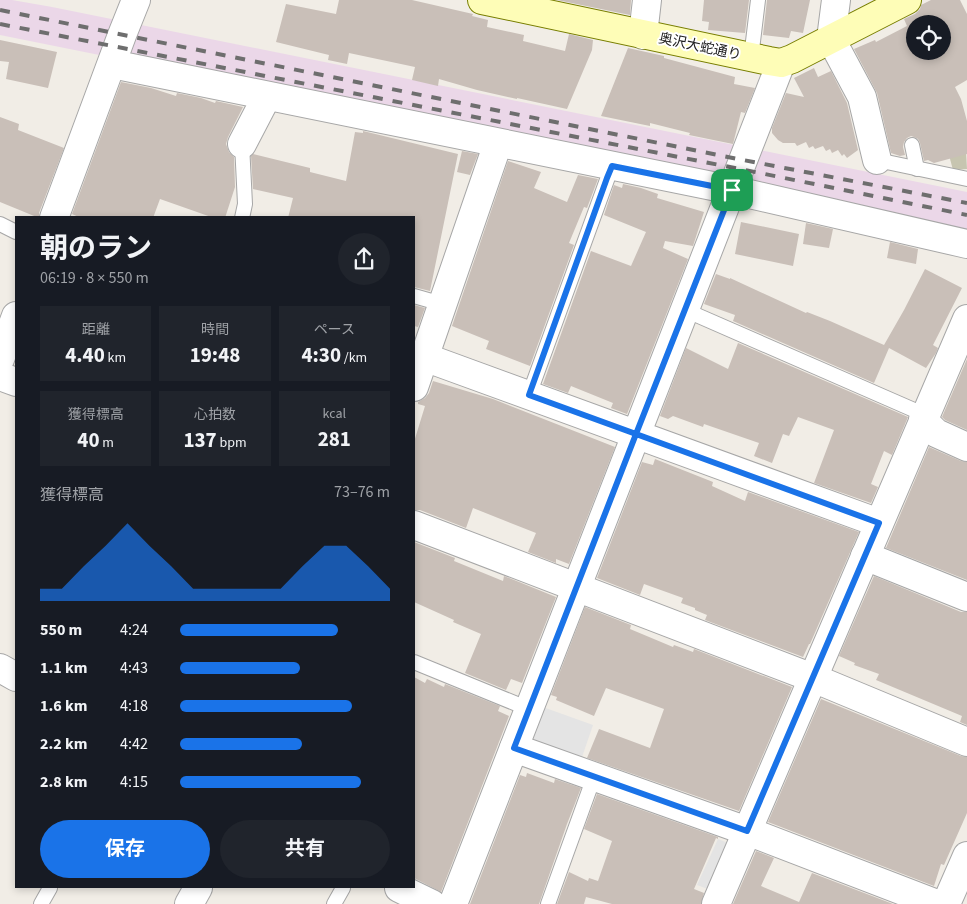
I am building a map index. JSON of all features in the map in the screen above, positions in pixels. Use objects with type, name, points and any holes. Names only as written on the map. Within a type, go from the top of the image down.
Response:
[{"type":"street","points":[[55,216],[136,0]]},
{"type":"street","name":"奥沢大蛇通り","points":[[486,0],[642,35],[781,63]]},
{"type":"street","points":[[642,35],[647,0]]},
{"type":"street","points":[[836,0],[831,39],[862,97],[877,160]]},
{"type":"street","points":[[452,904],[781,63],[906,0]]},
{"type":"street","points":[[112,64],[732,190],[967,244]]},
{"type":"street","points":[[242,144],[267,96]]},
{"type":"street","points":[[415,384],[498,143]]},
{"type":"street","points":[[716,904],[967,318]]},
{"type":"street","points":[[0,359],[15,319]]},
{"type":"street","points":[[424,357],[879,523]]},
{"type":"street","points":[[0,376],[15,382]]},
{"type":"street","points":[[923,420],[936,433],[967,447]]},
{"type":"street","points":[[415,525],[812,678],[967,742]]},
{"type":"street","points":[[865,556],[967,597]]},
{"type":"street","points":[[0,668],[15,676]]},
{"type":"street","points":[[514,748],[747,831],[937,904]]},
{"type":"street","points":[[946,904],[967,856]]},
{"type":"street","points":[[189,904],[198,888]]},
{"type":"street","points":[[399,888],[432,904]]},
{"type":"lane","points":[[752,58],[758,0]]},
{"type":"lane","points":[[242,144],[245,204],[242,216]]},
{"type":"lane","points":[[912,145],[917,169]]},
{"type":"lane","points":[[877,160],[967,179]]},
{"type":"lane","points":[[529,395],[612,166]]},
{"type":"lane","points":[[0,224],[15,232]]},
{"type":"lane","points":[[415,296],[442,304]]},
{"type":"lane","points":[[685,310],[914,410],[923,420]]},
{"type":"lane","points":[[415,662],[529,710]]},
{"type":"lane","points":[[548,904],[594,777]]},
{"type":"lane","points":[[41,904],[50,888]]},
{"type":"lane","points":[[334,904],[343,888]]},
{"type":"shaded area","points":[[0,0],[12,0],[52,7],[967,192],[967,230],[0,35]]},
{"type":"shaded area","points":[[946,144],[966,152],[967,169],[953,170]]},
{"type":"shaded area","points":[[540,706],[593,725],[581,760],[528,741]]},
{"type":"shaded area","points":[[718,839],[733,845],[713,891],[697,885]]},
{"type":"building","points":[[339,0],[412,0],[473,14],[472,16],[488,20],[487,27],[524,35],[523,41],[565,51],[569,34],[593,40],[592,50],[567,109],[477,90],[439,79],[438,86],[412,80],[415,67],[349,53],[347,64],[328,60],[329,55],[276,42],[286,4],[336,14]]},
{"type":"building","points":[[557,0],[631,0],[630,15]]},
{"type":"building","points":[[704,0],[749,0],[745,33],[708,30],[709,22],[702,21]]},
{"type":"building","points":[[767,0],[810,0],[803,33],[791,31],[789,38],[763,35]]},
{"type":"building","points":[[931,0],[960,0],[967,14],[967,80],[955,87],[961,99],[967,121],[967,154],[934,163],[928,160],[924,161],[918,139],[911,136],[904,142],[905,155],[900,156],[891,153],[877,93],[854,49],[875,40],[876,42],[906,27],[906,60],[951,60],[951,15],[913,15],[920,9],[921,5]]},
{"type":"building","points":[[0,40],[57,52],[48,88],[6,79],[9,62],[0,61]]},
{"type":"building","points":[[628,48],[664,56],[664,58],[735,77],[734,84],[755,88],[745,113],[741,112],[733,144],[689,135],[690,133],[650,123],[650,126],[601,116]]},
{"type":"building","points":[[814,68],[818,77],[831,71],[847,103],[858,150],[847,158],[844,154],[842,156],[838,150],[832,153],[830,149],[826,151],[823,146],[815,149],[813,146],[809,148],[806,142],[797,146],[795,143],[783,143],[772,133],[772,128],[786,93],[804,97],[794,78]]},
{"type":"building","points":[[121,82],[151,88],[176,96],[177,93],[215,103],[216,101],[243,107],[226,144],[229,152],[234,157],[235,187],[226,216],[208,216],[160,199],[154,216],[76,216],[72,214]]},
{"type":"building","points":[[0,117],[19,124],[18,130],[64,148],[39,216],[34,216],[0,202]]},
{"type":"building","points":[[363,131],[458,154],[430,291],[415,287],[415,216],[288,216],[293,198],[253,189],[251,156],[253,154],[310,168],[310,172],[346,181],[355,132],[363,133]]},
{"type":"building","points":[[462,151],[478,154],[470,175],[457,172]]},
{"type":"building","points":[[508,161],[541,172],[534,188],[567,202],[578,175],[598,179],[587,208],[584,207],[569,243],[574,245],[530,366],[486,349],[489,341],[452,326]]},
{"type":"building","points":[[623,184],[658,194],[657,198],[704,212],[693,246],[665,241],[663,248],[688,259],[627,414],[611,408],[613,403],[571,386],[568,393],[543,384],[591,251],[631,266],[646,232],[604,215],[614,185],[622,188]]},
{"type":"building","points":[[741,222],[799,234],[793,266],[735,254]]},
{"type":"building","points":[[806,223],[833,229],[829,248],[803,244]]},
{"type":"building","points":[[890,242],[918,249],[916,264],[887,258]]},
{"type":"building","points":[[925,269],[962,288],[933,345],[938,348],[936,353],[926,368],[889,348],[874,383],[733,321],[735,315],[704,304],[716,274],[730,278],[806,313],[830,321],[884,345]]},
{"type":"building","points":[[415,305],[425,308],[418,327],[415,326]]},
{"type":"building","points":[[738,343],[908,417],[892,455],[884,451],[871,484],[878,487],[871,503],[814,483],[834,430],[798,417],[789,436],[783,434],[772,463],[754,456],[759,443],[704,424],[703,427],[673,416],[668,419],[660,416],[686,348],[728,369]]},
{"type":"building","points":[[967,359],[967,430],[942,417]]},
{"type":"building","points":[[433,381],[493,399],[615,447],[569,564],[556,559],[556,563],[528,552],[536,533],[473,508],[466,528],[420,510],[415,510],[415,439],[425,406],[418,404],[418,402],[429,393]]},
{"type":"building","points":[[929,447],[967,462],[967,580],[886,548]]},
{"type":"building","points":[[655,459],[713,482],[712,486],[745,501],[748,492],[859,532],[803,657],[705,620],[707,615],[681,603],[683,598],[644,584],[640,595],[597,578],[642,462],[653,465]]},
{"type":"building","points":[[415,542],[455,558],[454,561],[503,581],[504,576],[556,597],[522,683],[511,679],[506,690],[465,673],[481,634],[453,622],[454,620],[415,602]]},
{"type":"building","points":[[874,576],[961,612],[967,612],[967,725],[960,722],[962,716],[876,680],[879,674],[854,665],[855,663],[839,656]]},
{"type":"building","points":[[585,607],[631,625],[630,629],[673,647],[674,645],[693,652],[694,649],[792,687],[739,811],[587,758],[599,729],[650,748],[664,709],[606,688],[594,716],[556,700],[557,697],[551,695]]},
{"type":"building","points":[[415,678],[425,683],[427,679],[444,687],[445,684],[500,706],[498,711],[509,716],[441,892],[415,879]]},
{"type":"building","points":[[821,699],[967,757],[967,813],[944,865],[941,864],[934,886],[768,822]]},
{"type":"building","points":[[527,773],[554,783],[555,779],[581,788],[539,904],[470,904],[520,775],[526,777]]},
{"type":"building","points":[[597,794],[718,837],[694,889],[704,893],[701,904],[612,904],[586,897],[584,904],[557,904],[569,872],[588,881],[589,878],[598,881],[612,841],[584,829]]},
{"type":"building","points":[[756,851],[774,858],[761,886],[799,902],[812,873],[893,904],[733,904]]},
{"type":"railway","points":[[0,10],[743,160],[967,203]]},
{"type":"railway","points":[[0,24],[967,215]]},
{"type":"route","points":[[732,190],[612,166],[607,178],[529,395],[636,434],[514,748],[747,831],[879,523],[636,434],[732,190]]}]
